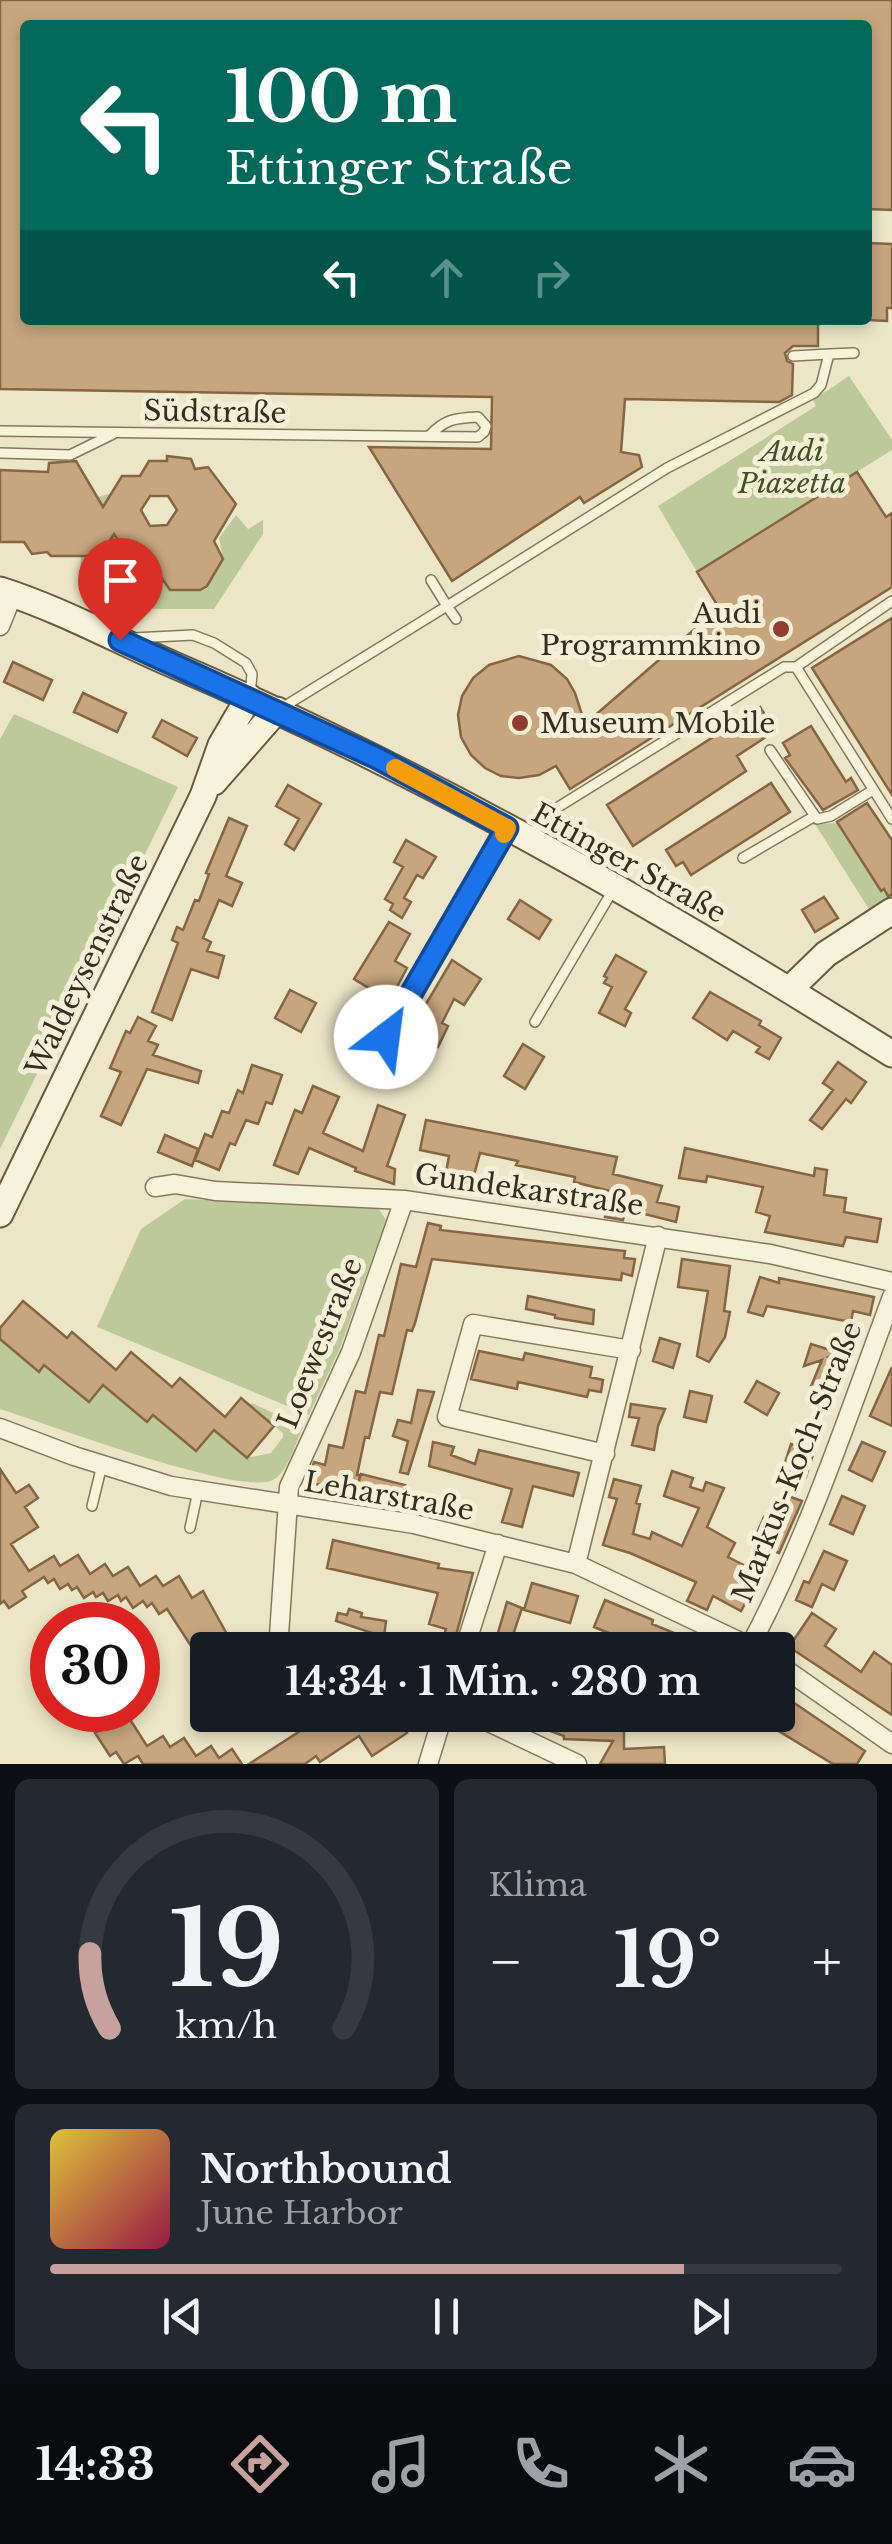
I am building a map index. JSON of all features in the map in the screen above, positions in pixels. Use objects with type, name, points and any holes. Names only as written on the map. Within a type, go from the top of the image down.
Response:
[{"type":"main road","name":"Ettinger Straße","points":[[7,592],[249,697],[377,758],[790,989],[892,1054]]},
{"type":"main road","name":"Waldeysenstraße","points":[[0,1214],[203,796],[221,745],[249,697]]},
{"type":"main road","name":"Waldeysenstraße","points":[[203,796],[277,710]]},
{"type":"main road","points":[[790,989],[826,954],[892,912]]},
{"type":"street","points":[[0,626],[7,592]]},
{"type":"street","points":[[386,1037],[518,834]]},
{"type":"street","name":"Gundekarstraße","points":[[155,1187],[174,1184],[215,1192],[404,1200],[770,1254],[892,1282]]},
{"type":"street","name":"Loewestraße","points":[[279,1632],[289,1488],[351,1352],[404,1200]]},
{"type":"street","points":[[576,1564],[658,1236]]},
{"type":"street","name":"Markus-Koch-Straße","points":[[761,1632],[805,1531],[892,1297]]},
{"type":"street","points":[[605,1454],[447,1417],[473,1324],[632,1350]]},
{"type":"street","name":"Leharstraße","points":[[0,1428],[171,1486],[414,1524],[576,1564],[720,1632]]},
{"type":"street","points":[[470,1632],[498,1544]]},
{"type":"street","points":[[795,1676],[892,1744]]},
{"type":"street","points":[[428,1764],[438,1732]]},
{"type":"street","points":[[513,1732],[577,1764]]},
{"type":"lane","points":[[793,356],[854,353]]},
{"type":"lane","points":[[277,710],[666,468],[795,406],[821,385],[829,354]]},
{"type":"lane","name":"Südstraße","points":[[0,431],[478,437],[486,426],[478,417],[454,418],[442,422],[428,436]]},
{"type":"lane","points":[[0,452],[70,454],[116,433]]},
{"type":"lane","points":[[432,580],[456,619]]},
{"type":"lane","points":[[518,834],[770,675],[784,667],[796,667],[891,604]]},
{"type":"lane","points":[[796,667],[890,814]]},
{"type":"lane","points":[[770,750],[813,817]]},
{"type":"lane","points":[[743,858],[813,817],[826,818],[873,790]]},
{"type":"lane","points":[[535,1022],[614,888]]},
{"type":"lane","points":[[92,1506],[102,1465]]},
{"type":"lane","points":[[190,1528],[198,1490]]},
{"type":"green space","name":"Audi Piazetta","points":[[849,376],[892,440],[892,450],[697,572],[658,506],[816,406],[813,400]]},
{"type":"green space","points":[[112,493],[121,545],[128,556],[148,558],[170,590],[198,588],[208,582],[223,559],[219,538],[236,515],[248,529],[263,520],[263,534],[214,609],[152,609],[80,577],[81,556],[101,555],[93,507],[97,497]]},
{"type":"green space","points":[[14,714],[178,787],[0,1149],[0,739]]},
{"type":"green space","points":[[839,823],[889,897],[869,909],[815,824]]},
{"type":"green space","points":[[185,1199],[378,1208],[386,1220],[340,1348],[309,1415],[97,1327],[141,1229]]},
{"type":"green space","points":[[0,1339],[39,1371],[44,1365],[88,1402],[103,1385],[153,1415],[196,1451],[214,1430],[246,1458],[271,1453],[283,1433],[250,1406],[252,1403],[303,1427],[287,1464],[273,1480],[254,1482],[184,1469],[0,1409]]},
{"type":"building","points":[[0,0],[892,0],[892,210],[872,209],[872,20],[20,20],[20,325],[818,325],[818,346],[793,346],[785,353],[787,361],[793,364],[792,395],[779,402],[625,399],[621,452],[639,455],[642,467],[584,503],[580,497],[452,581],[369,447],[491,449],[492,397],[0,389]]},
{"type":"building","points":[[872,243],[892,244],[892,308],[887,308],[887,321],[872,320]]},
{"type":"building","points":[[167,456],[191,459],[195,469],[208,467],[236,504],[214,541],[223,559],[207,586],[200,590],[170,590],[148,558],[128,556],[114,534],[101,555],[95,556],[32,554],[24,542],[0,542],[0,470],[48,472],[49,463],[76,461],[103,507],[122,476],[140,476],[149,461],[167,461]],"holes":[[[150,496],[168,496],[177,510],[167,525],[150,526],[141,510]]]},
{"type":"building","points":[[857,472],[886,517],[892,513],[892,587],[570,789],[556,766],[539,775],[501,776],[471,755],[461,737],[458,715],[462,696],[473,678],[489,665],[519,656],[551,665],[567,679],[585,724],[719,608],[697,572]]},
{"type":"building","points":[[892,618],[892,795],[812,668]]},
{"type":"building","points":[[13,662],[52,680],[43,700],[4,682]]},
{"type":"building","points":[[83,693],[126,713],[117,732],[74,712]]},
{"type":"building","points":[[760,707],[775,731],[737,756],[746,771],[633,846],[607,805]]},
{"type":"building","points":[[162,720],[197,738],[187,756],[153,737]]},
{"type":"building","points":[[811,726],[846,782],[851,778],[858,790],[823,810],[785,758],[790,755],[783,743]]},
{"type":"building","points":[[771,783],[790,812],[691,875],[683,862],[676,866],[666,850]]},
{"type":"building","points":[[288,785],[321,804],[294,850],[285,844],[299,819],[276,806]]},
{"type":"building","points":[[867,803],[892,840],[892,895],[888,896],[837,822]]},
{"type":"building","points":[[229,818],[247,826],[226,876],[242,883],[232,906],[219,900],[203,938],[211,942],[207,951],[224,956],[218,978],[191,969],[172,1020],[152,1012],[178,943],[172,940],[177,927],[183,930],[195,900],[199,901]]},
{"type":"building","points":[[406,840],[436,857],[423,878],[417,875],[404,898],[411,902],[402,918],[390,910],[393,904],[385,899],[403,867],[394,862]]},
{"type":"building","points":[[824,897],[838,918],[815,932],[802,910]]},
{"type":"building","points":[[520,900],[551,920],[539,939],[508,919]]},
{"type":"building","points":[[389,922],[410,934],[395,961],[407,968],[362,1053],[343,1042],[372,990],[354,979]]},
{"type":"building","points":[[616,955],[646,972],[625,1009],[631,1013],[625,1026],[599,1013],[612,987],[604,983],[604,976]]},
{"type":"building","points":[[452,960],[481,979],[464,1005],[454,999],[442,1023],[448,1026],[438,1047],[424,1040],[405,1073],[390,1065]]},
{"type":"building","points":[[290,990],[316,1003],[301,1032],[275,1018]]},
{"type":"building","points":[[710,992],[761,1021],[759,1025],[781,1038],[769,1059],[756,1052],[760,1047],[733,1031],[727,1040],[693,1018]]},
{"type":"building","points":[[138,1017],[156,1026],[148,1041],[158,1045],[153,1055],[201,1071],[198,1083],[147,1069],[121,1125],[101,1116],[121,1072],[110,1068],[126,1031],[130,1033]]},
{"type":"building","points":[[523,1044],[544,1057],[525,1089],[504,1076]]},
{"type":"building","points":[[838,1062],[866,1082],[851,1103],[846,1099],[822,1129],[810,1120],[833,1090],[823,1083]]},
{"type":"building","points":[[252,1065],[282,1075],[272,1104],[266,1102],[258,1124],[246,1120],[235,1145],[230,1143],[219,1170],[195,1160],[205,1134],[212,1137],[222,1111],[229,1113],[238,1090],[243,1093]]},
{"type":"building","points":[[313,1086],[339,1097],[323,1133],[363,1151],[378,1105],[405,1115],[387,1166],[395,1169],[394,1184],[355,1171],[356,1168],[309,1148],[298,1174],[274,1165],[295,1110],[302,1113]]},
{"type":"building","points":[[426,1120],[617,1157],[613,1174],[662,1186],[657,1202],[679,1207],[676,1222],[625,1209],[623,1220],[605,1217],[610,1191],[574,1182],[575,1177],[480,1153],[470,1190],[444,1183],[449,1156],[420,1150]]},
{"type":"building","points":[[165,1135],[198,1149],[192,1166],[158,1152]]},
{"type":"building","points":[[685,1148],[814,1176],[815,1168],[827,1170],[824,1195],[846,1198],[844,1212],[881,1219],[877,1242],[846,1237],[843,1246],[765,1232],[770,1216],[756,1212],[763,1187],[707,1176],[706,1182],[679,1178]]},
{"type":"building","points":[[428,1223],[441,1226],[440,1230],[625,1251],[624,1258],[635,1259],[632,1276],[622,1273],[621,1280],[432,1259],[415,1323],[412,1331],[407,1330],[392,1394],[380,1392],[357,1475],[359,1481],[361,1474],[405,1485],[400,1496],[358,1484],[356,1493],[307,1482],[314,1462],[325,1465],[329,1445],[343,1448],[356,1391],[365,1393],[379,1335],[384,1336],[401,1264],[416,1267]]},
{"type":"building","points":[[682,1259],[730,1266],[724,1311],[730,1312],[725,1337],[709,1362],[697,1356],[708,1291],[678,1287]]},
{"type":"building","points":[[760,1277],[874,1297],[870,1315],[853,1311],[851,1322],[767,1306],[763,1316],[748,1312]]},
{"type":"building","points":[[528,1296],[594,1310],[593,1324],[526,1309]]},
{"type":"building","points":[[23,1301],[67,1338],[72,1332],[116,1370],[131,1352],[172,1387],[180,1378],[225,1417],[241,1398],[274,1426],[247,1458],[214,1430],[196,1451],[153,1415],[147,1422],[103,1385],[89,1402],[44,1365],[39,1372],[0,1339],[0,1328]]},
{"type":"building","points":[[660,1338],[680,1344],[673,1368],[653,1361]]},
{"type":"building","points":[[811,1344],[840,1353],[829,1357],[845,1362],[830,1400],[809,1391],[822,1360],[804,1366]]},
{"type":"building","points":[[479,1351],[523,1360],[525,1353],[592,1367],[590,1377],[603,1380],[601,1392],[589,1390],[587,1397],[518,1382],[517,1389],[471,1379]]},
{"type":"building","points":[[892,1367],[892,1426],[870,1416]]},
{"type":"building","points":[[757,1381],[779,1393],[767,1415],[745,1402]]},
{"type":"building","points":[[418,1390],[434,1392],[408,1474],[400,1472],[408,1441],[393,1436],[398,1420],[411,1423]]},
{"type":"building","points":[[690,1391],[712,1396],[706,1422],[684,1417]]},
{"type":"building","points":[[631,1404],[665,1409],[654,1450],[632,1445],[639,1418],[629,1417]]},
{"type":"building","points":[[433,1442],[454,1447],[451,1455],[475,1464],[479,1450],[579,1473],[573,1496],[533,1486],[522,1527],[502,1522],[512,1489],[429,1466]]},
{"type":"building","points":[[862,1442],[885,1452],[872,1481],[849,1470]]},
{"type":"building","points":[[791,1444],[814,1451],[806,1477],[783,1469]]},
{"type":"building","points":[[0,1469],[16,1493],[29,1485],[38,1498],[25,1507],[38,1527],[11,1544],[29,1571],[54,1556],[60,1566],[78,1555],[90,1574],[105,1564],[113,1576],[128,1567],[140,1586],[156,1576],[163,1586],[179,1576],[192,1598],[203,1591],[226,1632],[190,1632],[190,1644],[167,1609],[160,1613],[160,1602],[129,1602],[126,1597],[121,1601],[118,1595],[108,1601],[103,1593],[96,1597],[93,1592],[84,1598],[77,1587],[72,1590],[68,1584],[60,1589],[54,1579],[48,1583],[44,1577],[22,1591],[26,1597],[9,1608],[4,1601],[0,1604]]},
{"type":"building","points":[[672,1471],[693,1478],[690,1487],[703,1491],[706,1482],[724,1488],[707,1527],[735,1543],[728,1557],[761,1574],[741,1611],[713,1596],[707,1610],[687,1601],[696,1582],[603,1545],[617,1499],[609,1497],[614,1479],[641,1486],[633,1534],[650,1539],[652,1532],[682,1546],[699,1508],[664,1496]]},
{"type":"building","points":[[788,1496],[802,1501],[779,1553],[753,1542],[764,1517],[777,1523]]},
{"type":"building","points":[[842,1496],[865,1506],[853,1534],[830,1524]]},
{"type":"building","points":[[333,1540],[439,1564],[438,1568],[473,1573],[457,1632],[445,1632],[446,1629],[429,1624],[438,1593],[327,1568]]},
{"type":"building","points":[[824,1551],[847,1561],[834,1590],[822,1584],[812,1607],[796,1600]]},
{"type":"building","points":[[532,1583],[578,1596],[570,1623],[524,1610]]},
{"type":"building","points":[[605,1600],[672,1632],[606,1632],[594,1627]]},
{"type":"building","points":[[507,1602],[522,1608],[514,1632],[498,1632]]},
{"type":"building","points":[[349,1609],[362,1613],[361,1617],[386,1621],[385,1632],[369,1632],[336,1621],[338,1613],[347,1615]]},
{"type":"building","points":[[812,1613],[836,1629],[825,1646],[861,1672],[874,1652],[892,1665],[892,1715],[795,1651],[795,1638]]},
{"type":"building","points":[[795,1704],[865,1751],[857,1764],[833,1764],[780,1732],[795,1732]]},
{"type":"building","points":[[138,1732],[147,1746],[163,1736],[170,1747],[184,1738],[196,1756],[211,1746],[219,1758],[232,1749],[242,1764],[143,1764],[138,1756],[124,1764],[116,1752],[110,1756],[95,1733]]},
{"type":"building","points":[[299,1732],[407,1733],[372,1756],[359,1736],[320,1762],[316,1756],[305,1764],[249,1764]]},
{"type":"building","points":[[553,1732],[624,1732],[624,1749],[664,1747],[665,1764],[600,1764],[613,1741]]},
{"type":"slow traffic","points":[[395,768],[507,828],[504,834]]},
{"type":"place","name":"Audi Programmkino","points":[[781,629]]},
{"type":"place","name":"Museum Mobile","points":[[520,723]]},
{"type":"route","points":[[120,640],[377,758],[507,828],[386,1037]]}]
